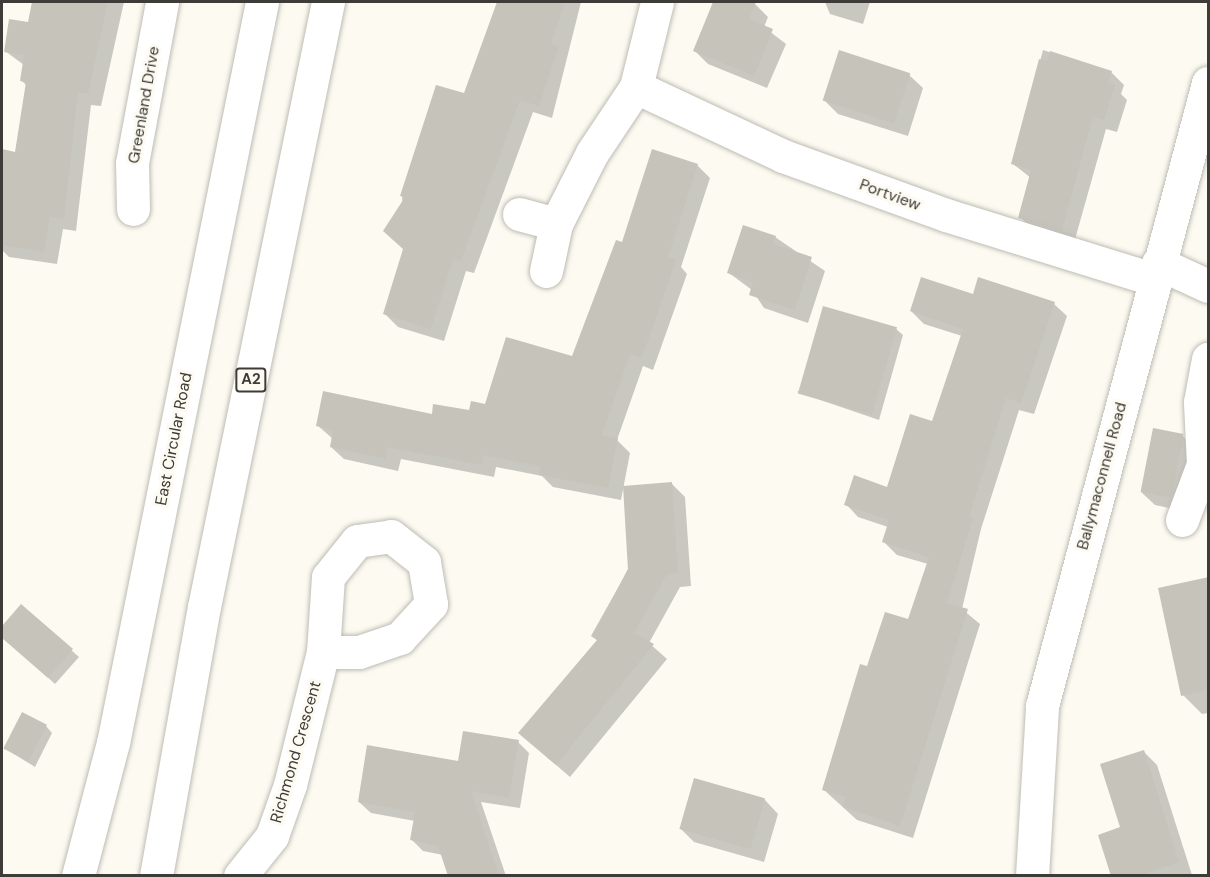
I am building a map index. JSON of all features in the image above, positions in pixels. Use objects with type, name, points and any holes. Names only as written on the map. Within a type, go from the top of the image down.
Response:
[{"type":"main road","name":"Greenland Drive","points":[[133,209],[132,163],[162,2]]},
{"type":"main road","name":"East Circular Road","points":[[78,876],[113,743],[262,2]]},
{"type":"main road","name":"A2","points":[[156,876],[204,607],[328,2]]},
{"type":"main road","points":[[546,271],[556,224],[592,153],[636,87],[657,2]]},
{"type":"main road","name":"Ballymaconnell Road","points":[[1032,876],[1041,706],[1156,271],[1209,83]]},
{"type":"main road","name":"Portview","points":[[636,87],[783,156],[946,215],[1209,286]]},
{"type":"main road","points":[[519,214],[556,224]]},
{"type":"main road","points":[[1182,520],[1203,464],[1200,402],[1209,359]]},
{"type":"main road","name":"Richmond Crescent","points":[[240,876],[272,836],[323,652]]},
{"type":"building","points":[[32,2],[108,2],[88,93],[78,93],[64,219],[50,217],[44,252],[2,245],[2,149],[15,152],[26,82],[20,81],[24,55],[4,52],[9,19],[28,22]]},
{"type":"building","points":[[497,2],[565,2],[551,44],[559,46],[539,106],[520,100],[461,261],[453,259],[431,329],[383,314],[403,249],[383,231],[405,197],[400,196],[436,85],[464,93]]},
{"type":"building","points":[[713,2],[756,2],[749,19],[773,29],[754,76],[693,51]]},
{"type":"building","points":[[839,50],[910,73],[894,124],[823,100]]},
{"type":"building","points":[[1050,51],[1112,71],[1108,83],[1115,85],[1104,120],[1093,116],[1062,231],[1018,218],[1031,170],[1011,164],[1039,59],[1047,61]]},
{"type":"building","points":[[652,149],[698,164],[668,257],[676,260],[652,330],[641,358],[630,354],[602,435],[618,438],[608,488],[539,475],[540,466],[484,455],[482,465],[388,447],[386,459],[330,447],[333,430],[316,426],[323,391],[432,414],[433,404],[469,410],[471,401],[485,404],[506,337],[572,356],[616,240],[622,242]]},
{"type":"building","points":[[743,225],[776,236],[773,244],[812,257],[795,310],[749,295],[753,282],[727,273]]},
{"type":"building","points":[[921,277],[973,294],[978,277],[1055,302],[1021,403],[1006,398],[969,517],[973,518],[947,603],[968,609],[900,826],[843,807],[846,797],[822,790],[860,664],[867,666],[885,612],[908,619],[929,557],[882,542],[889,520],[844,505],[854,475],[887,487],[910,414],[932,421],[963,329],[910,311]]},
{"type":"building","points":[[823,306],[897,327],[872,415],[798,393]]},
{"type":"building","points":[[1153,428],[1183,434],[1171,498],[1141,492]]},
{"type":"building","points":[[672,482],[678,573],[667,574],[634,633],[654,644],[556,765],[518,733],[597,640],[591,636],[628,570],[623,486]]},
{"type":"building","points":[[1209,577],[1209,690],[1181,696],[1158,588]]},
{"type":"building","points":[[21,604],[73,649],[48,678],[2,638],[2,626]]},
{"type":"building","points":[[22,712],[47,725],[28,761],[3,749]]},
{"type":"building","points":[[463,731],[519,740],[509,798],[471,791],[499,876],[448,876],[438,846],[410,840],[415,812],[358,802],[367,745],[458,761]]},
{"type":"building","points":[[1144,750],[1179,862],[1139,876],[1111,876],[1098,835],[1120,827],[1100,764]]},
{"type":"building","points":[[694,778],[765,798],[751,849],[679,829]]}]
